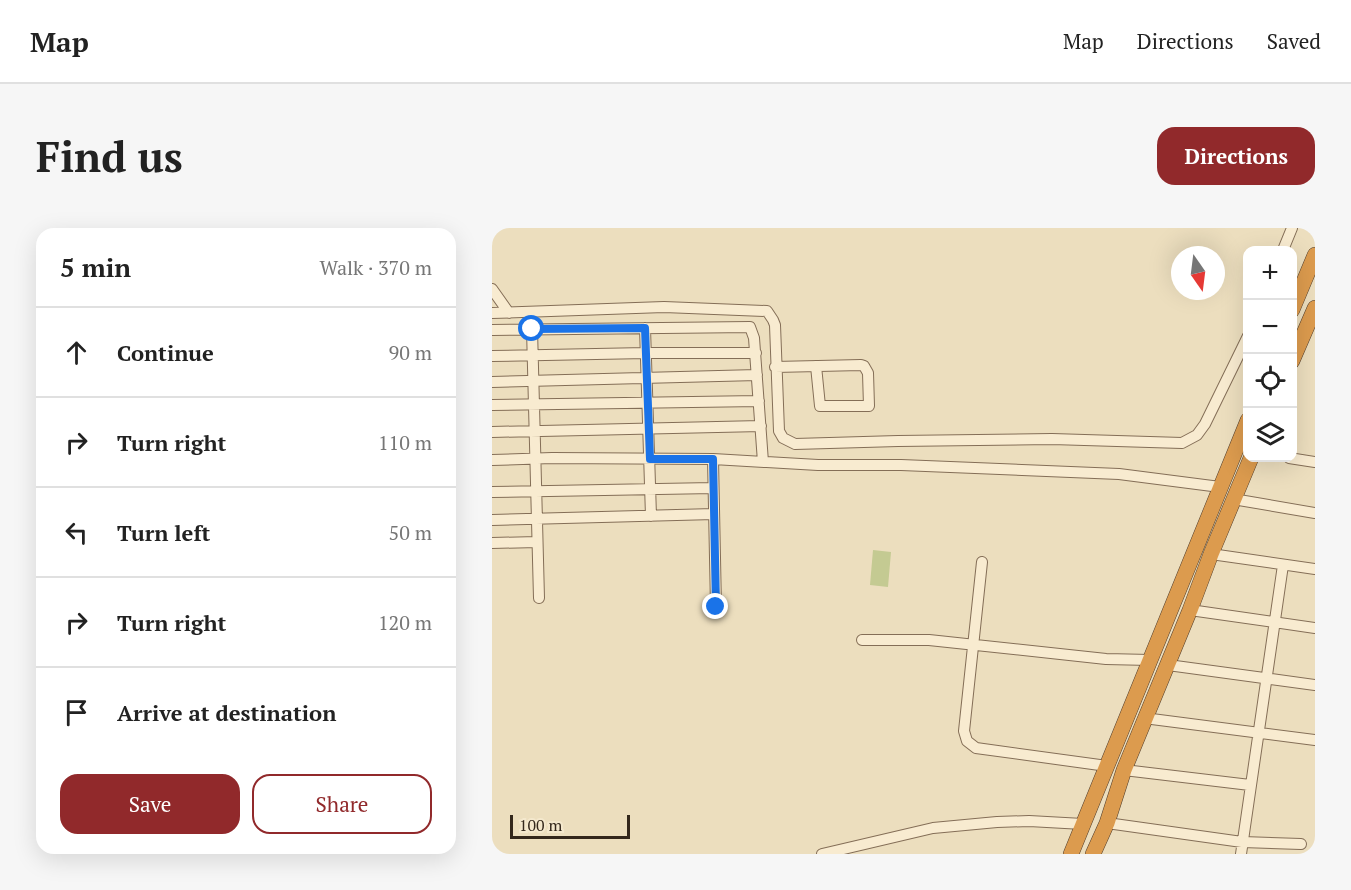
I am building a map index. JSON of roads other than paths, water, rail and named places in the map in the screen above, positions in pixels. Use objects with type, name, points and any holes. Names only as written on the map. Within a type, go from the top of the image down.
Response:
[{"type":"highway","points":[[1297,300],[1315,255]]},
{"type":"highway","points":[[1296,354],[1315,309]]},
{"type":"highway","points":[[1071,854],[1243,432]]},
{"type":"highway","points":[[1093,854],[1107,823],[1144,718],[1168,665],[1249,462]]},
{"type":"street","points":[[1285,246],[1292,228]]},
{"type":"street","points":[[492,288],[509,313]]},
{"type":"street","points":[[492,313],[664,307],[767,311],[773,320],[779,431],[783,438],[795,444],[1040,440],[1182,443],[1197,435],[1205,424],[1243,346]]},
{"type":"street","points":[[492,330],[750,327],[756,353],[763,462]]},
{"type":"street","points":[[645,328],[651,516]]},
{"type":"street","points":[[532,329],[539,598]]},
{"type":"street","points":[[492,356],[756,353]]},
{"type":"street","points":[[775,367],[816,366],[861,365],[866,367],[868,406],[820,406],[816,366]]},
{"type":"street","points":[[492,382],[757,375]]},
{"type":"street","points":[[492,405],[759,401]]},
{"type":"street","points":[[492,432],[761,426]]},
{"type":"street","points":[[492,460],[713,459],[1119,474],[1220,487]]},
{"type":"street","points":[[713,459],[716,607]]},
{"type":"street","points":[[1297,459],[1315,462]]},
{"type":"street","points":[[492,492],[713,488]]},
{"type":"street","points":[[1233,499],[1315,513]]},
{"type":"street","points":[[492,520],[714,514]]},
{"type":"street","points":[[492,543],[537,542]]},
{"type":"street","points":[[1211,554],[1315,570]]},
{"type":"street","points":[[982,562],[964,731],[967,741],[976,748],[1107,766]]},
{"type":"street","points":[[1242,854],[1283,565]]},
{"type":"street","points":[[1190,610],[1315,628]]},
{"type":"street","points":[[862,640],[929,640],[1106,659],[1150,660]]},
{"type":"street","points":[[1168,665],[1315,685]]},
{"type":"street","points":[[1144,718],[1315,740]]},
{"type":"street","points":[[1124,770],[1250,785]]},
{"type":"street","points":[[822,854],[933,828],[1029,820],[1083,824]]},
{"type":"street","points":[[1107,823],[1242,842],[1301,844]]}]
